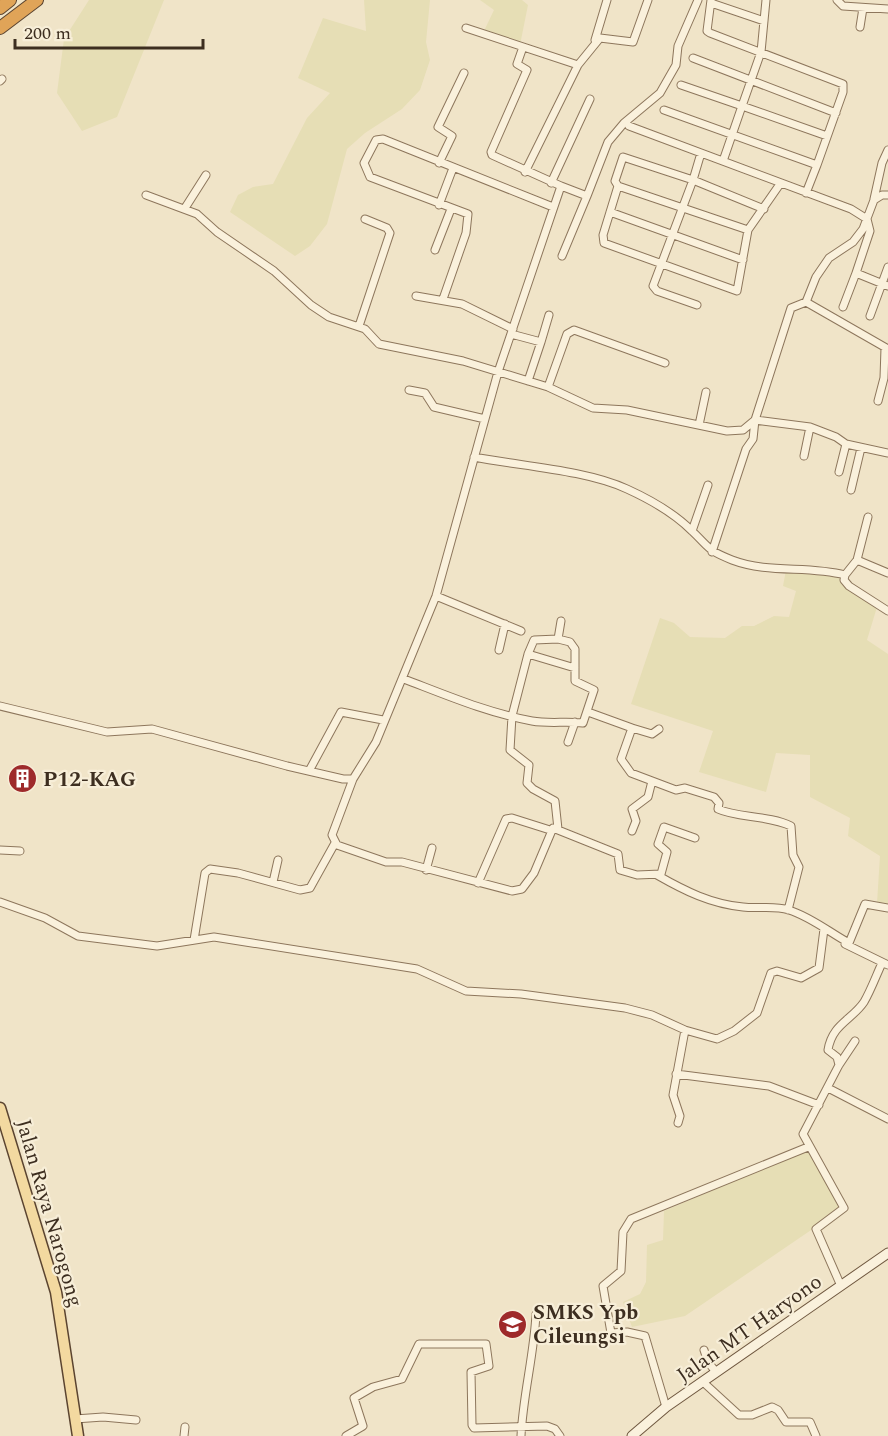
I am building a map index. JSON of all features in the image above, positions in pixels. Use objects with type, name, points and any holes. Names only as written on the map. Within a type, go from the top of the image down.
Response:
[{"type":"highway","points":[[0,8],[10,0]]},
{"type":"highway","points":[[0,28],[37,0]]},
{"type":"main road","name":"Jalan Raya Narogong","points":[[0,1108],[56,1292],[78,1436]]},
{"type":"main road","name":"Jalan MT Haryono","points":[[638,1434],[666,1407],[888,1253]]},
{"type":"street","points":[[595,43],[607,0]]},
{"type":"street","points":[[525,172],[578,65],[595,43],[605,37],[626,43],[633,42],[648,0]]},
{"type":"street","points":[[562,256],[608,142],[624,123],[660,93],[676,66],[678,46],[698,0]]},
{"type":"street","points":[[723,161],[761,52],[766,0]]},
{"type":"street","points":[[837,0],[843,6],[888,9]]},
{"type":"street","points":[[764,21],[711,1],[707,31],[843,84],[843,92],[806,194]]},
{"type":"street","points":[[860,27],[863,8]]},
{"type":"street","points":[[466,28],[578,65]]},
{"type":"street","points":[[523,47],[517,64],[526,70],[490,152],[525,172],[586,196]]},
{"type":"street","points":[[693,58],[836,112]]},
{"type":"street","points":[[439,163],[452,136],[438,127],[464,73]]},
{"type":"street","points":[[681,85],[827,136]]},
{"type":"street","points":[[551,183],[590,99]]},
{"type":"street","points":[[664,110],[817,165]]},
{"type":"street","points":[[629,126],[638,132],[851,209],[867,219],[870,231],[843,307]]},
{"type":"street","points":[[443,299],[466,233],[468,214],[439,205],[370,177],[364,163],[376,140],[379,138],[553,207]]},
{"type":"street","points":[[806,303],[816,277],[829,258],[853,242],[867,219],[882,163],[888,150]]},
{"type":"street","points":[[697,305],[655,289],[654,283],[693,180],[700,153]]},
{"type":"street","points":[[748,230],[618,186],[615,181],[626,156],[764,209]]},
{"type":"street","points":[[439,205],[453,168]]},
{"type":"street","points":[[185,208],[206,175]]},
{"type":"street","points":[[618,186],[603,235],[604,243],[737,291],[748,230],[780,184]]},
{"type":"street","points":[[404,679],[476,706],[512,716],[554,723],[583,723],[594,690],[575,681],[575,649],[570,642],[558,639],[534,640],[528,654],[512,716],[510,750],[528,765],[527,783],[533,789],[555,801],[554,829],[534,873],[522,890],[512,891],[402,862],[386,862],[335,843],[332,835],[353,779],[366,762],[383,720],[404,679],[436,596],[498,372],[561,186]]},
{"type":"street","points":[[146,195],[185,208],[274,271],[311,305],[328,317],[359,326],[371,334],[379,344],[428,352],[498,372],[548,387],[593,408],[627,410],[727,431],[743,430],[755,420],[810,427],[836,437],[846,444],[888,453]]},
{"type":"street","points":[[873,200],[882,195],[888,195]]},
{"type":"street","points":[[435,250],[451,209]]},
{"type":"street","points":[[610,212],[743,260]]},
{"type":"street","points":[[359,326],[390,233],[387,228],[365,219]]},
{"type":"street","points":[[870,316],[885,285],[888,267]]},
{"type":"street","points":[[856,273],[885,285]]},
{"type":"street","points":[[416,296],[462,304],[512,331],[541,342]]},
{"type":"street","points":[[712,552],[746,449],[753,439],[755,420],[791,308],[806,303],[887,348],[884,378],[878,401]]},
{"type":"street","points":[[528,381],[549,315]]},
{"type":"street","points":[[548,387],[567,334],[574,330],[665,363]]},
{"type":"street","points":[[409,390],[424,393],[434,407],[485,419]]},
{"type":"street","points":[[699,425],[706,392]]},
{"type":"street","points":[[804,456],[810,427]]},
{"type":"street","points":[[839,472],[846,444]]},
{"type":"street","points":[[851,490],[861,448]]},
{"type":"street","points":[[474,457],[574,475],[625,488],[657,506],[692,531],[712,552],[735,561],[784,571],[831,571],[845,574]]},
{"type":"street","points":[[692,531],[708,484]]},
{"type":"street","points":[[868,517],[857,560],[845,574],[844,579],[849,586],[888,611]]},
{"type":"street","points":[[857,560],[888,573]]},
{"type":"street","points":[[436,596],[521,631]]},
{"type":"street","points":[[558,639],[561,621]]},
{"type":"street","points":[[499,650],[505,624]]},
{"type":"street","points":[[528,654],[575,668]]},
{"type":"street","points":[[0,706],[107,732],[152,729],[309,771],[342,779],[353,779]]},
{"type":"street","points":[[309,771],[341,712],[383,720]]},
{"type":"street","points":[[588,712],[652,734],[659,729]]},
{"type":"street","points":[[568,742],[575,722]]},
{"type":"street","points":[[632,728],[621,759],[631,773],[676,790],[684,788],[714,797],[719,802],[718,809],[724,812],[762,817],[791,826],[792,854],[799,868],[788,910]]},
{"type":"street","points":[[632,831],[636,821],[632,809],[648,797],[652,781]]},
{"type":"street","points":[[478,883],[506,819],[512,818],[554,829],[618,854],[620,870],[657,876],[685,891],[717,903],[788,910],[809,917],[824,932],[885,964],[864,1002],[840,1023],[829,1046],[828,1050],[837,1056],[839,1065]]},
{"type":"street","points":[[657,876],[661,874],[668,852],[658,845],[664,827],[695,838]]},
{"type":"street","points":[[194,940],[205,873],[210,869],[238,873],[300,890],[310,888],[335,843]]},
{"type":"street","points":[[426,870],[432,848]]},
{"type":"street","points":[[0,850],[20,851]]},
{"type":"street","points":[[273,882],[278,860]]},
{"type":"street","points":[[0,902],[45,918],[78,936],[157,946],[214,937],[417,969],[466,991],[521,994],[625,1008],[652,1015],[685,1030],[722,1039],[751,1020],[757,1013],[771,973],[777,971],[801,978],[819,968],[824,932]]},
{"type":"street","points":[[824,932],[850,942],[865,904],[870,902],[888,908]]},
{"type":"street","points":[[678,1123],[680,1116],[673,1100],[685,1030]]},
{"type":"street","points":[[841,1286],[816,1229],[844,1208],[808,1147],[803,1134],[839,1065],[855,1041]]},
{"type":"street","points":[[676,1074],[770,1086],[819,1106]]},
{"type":"street","points":[[828,1088],[888,1119]]},
{"type":"street","points":[[666,1407],[645,1336],[627,1332],[611,1334],[603,1286],[621,1271],[623,1232],[631,1219],[808,1147]]},
{"type":"street","points":[[521,1436],[534,1351],[536,1314]]},
{"type":"street","points":[[346,1436],[363,1425],[354,1398],[373,1387],[402,1379],[419,1344],[486,1344],[489,1366],[471,1372],[472,1425],[474,1428],[546,1425],[560,1436]]},
{"type":"street","points":[[704,1350],[708,1362],[716,1372]]},
{"type":"street","points":[[703,1382],[739,1415],[752,1415],[772,1407],[778,1410],[786,1422],[810,1422],[816,1436]]},
{"type":"street","points":[[75,1419],[103,1417],[136,1420]]},
{"type":"street","points":[[184,1436],[185,1427]]},
{"type":"shaded area","points":[[89,0],[164,0],[117,117],[82,131],[57,93],[64,39]]},
{"type":"shaded area","points":[[364,0],[430,0],[426,42],[430,60],[420,90],[402,109],[365,133],[347,149],[327,224],[310,246],[295,256],[230,212],[238,195],[253,187],[273,184],[307,118],[330,93],[298,78],[323,18],[366,31]]},
{"type":"shaded area","points":[[480,0],[522,0],[528,5],[520,45],[484,31],[494,10]]},
{"type":"shaded area","points":[[786,570],[838,574],[877,607],[867,640],[888,654],[888,905],[877,903],[880,856],[848,836],[850,818],[810,797],[810,755],[776,753],[766,792],[699,772],[713,731],[631,704],[660,618],[674,623],[690,637],[725,638],[742,626],[754,626],[774,616],[789,617],[796,591],[783,586]]},
{"type":"shaded area","points":[[809,1149],[842,1209],[685,1316],[632,1327],[623,1302],[640,1294],[646,1282],[647,1245],[663,1240],[664,1211]]},
{"type":"place","name":"P12-KAG","points":[[22,779]]},
{"type":"place","name":"SMKS Ypb Cileungsi","points":[[512,1324]]}]
